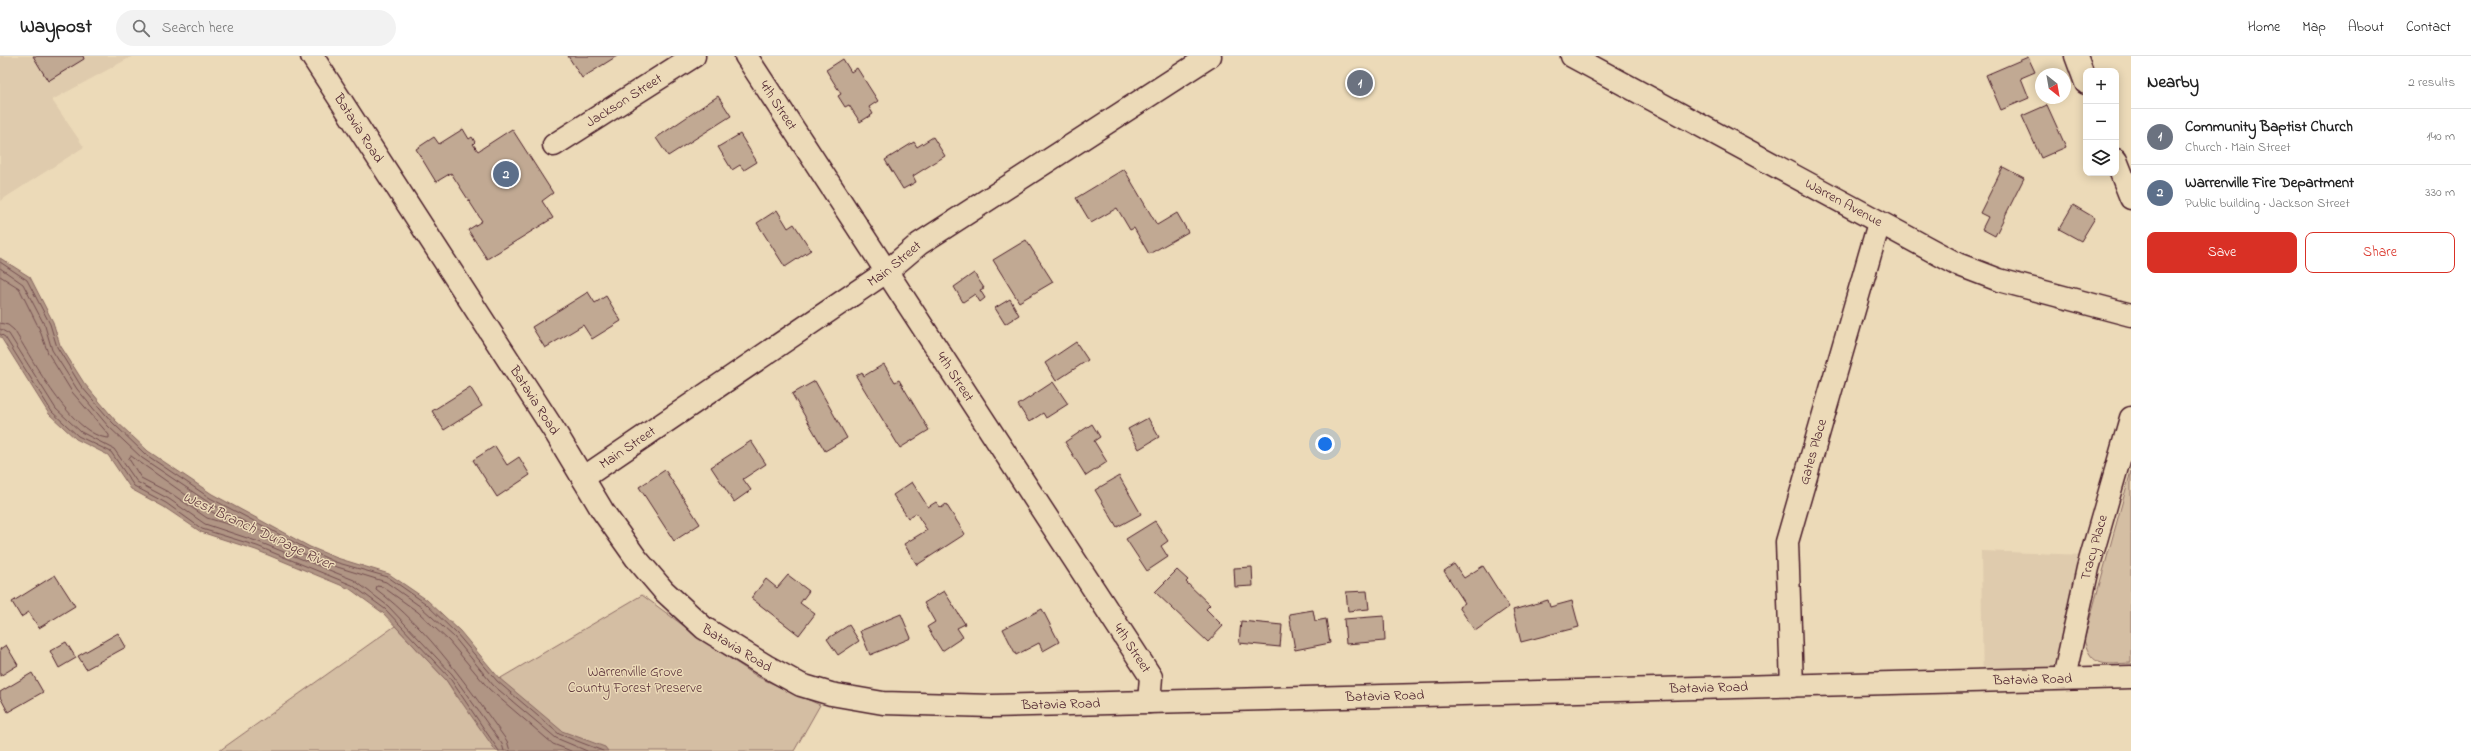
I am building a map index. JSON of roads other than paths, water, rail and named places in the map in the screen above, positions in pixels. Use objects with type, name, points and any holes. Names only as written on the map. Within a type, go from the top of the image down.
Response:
[{"type":"street","name":"Batavia Road","points":[[312,56],[636,558],[664,591],[704,628],[766,666],[801,685],[831,694],[868,701],[931,706],[1150,702],[2131,677]]},
{"type":"street","name":"Jackson Street","points":[[554,145],[694,56]]},
{"type":"street","name":"4th Street","points":[[746,56],[1151,677],[1150,702]]},
{"type":"street","name":"Main Street","points":[[583,478],[886,272],[919,244],[1210,56]]},
{"type":"street","name":"Warren Avenue","points":[[1572,56],[1957,264],[1999,280],[2131,314]]},
{"type":"street","points":[[2076,56],[2083,75]]},
{"type":"street","points":[[2119,168],[2131,198]]},
{"type":"street","name":"Gates Place","points":[[1792,686],[1787,542],[1879,223]]},
{"type":"street","name":"Tracy Place","points":[[2064,678],[2088,568],[2131,418]]},
{"type":"water","name":"West Branch DuPage River","points":[[0,258],[30,277],[53,322],[60,345],[84,383],[115,420],[148,451],[212,494],[310,547],[337,558],[389,574],[427,600],[460,631],[499,678],[562,731],[605,747],[608,751],[496,751],[446,680],[383,613],[350,589],[256,550],[201,532],[164,507],[131,489],[108,455],[76,439],[49,414],[0,336]]},
{"type":"place","name":"Community Baptist Church","points":[[1360,83]]},
{"type":"place","name":"Warrenville Fire Department","points":[[506,174]]},
{"type":"park label","name":"Warrenville Grove County Forest Preserve","points":[[635,680]]}]
